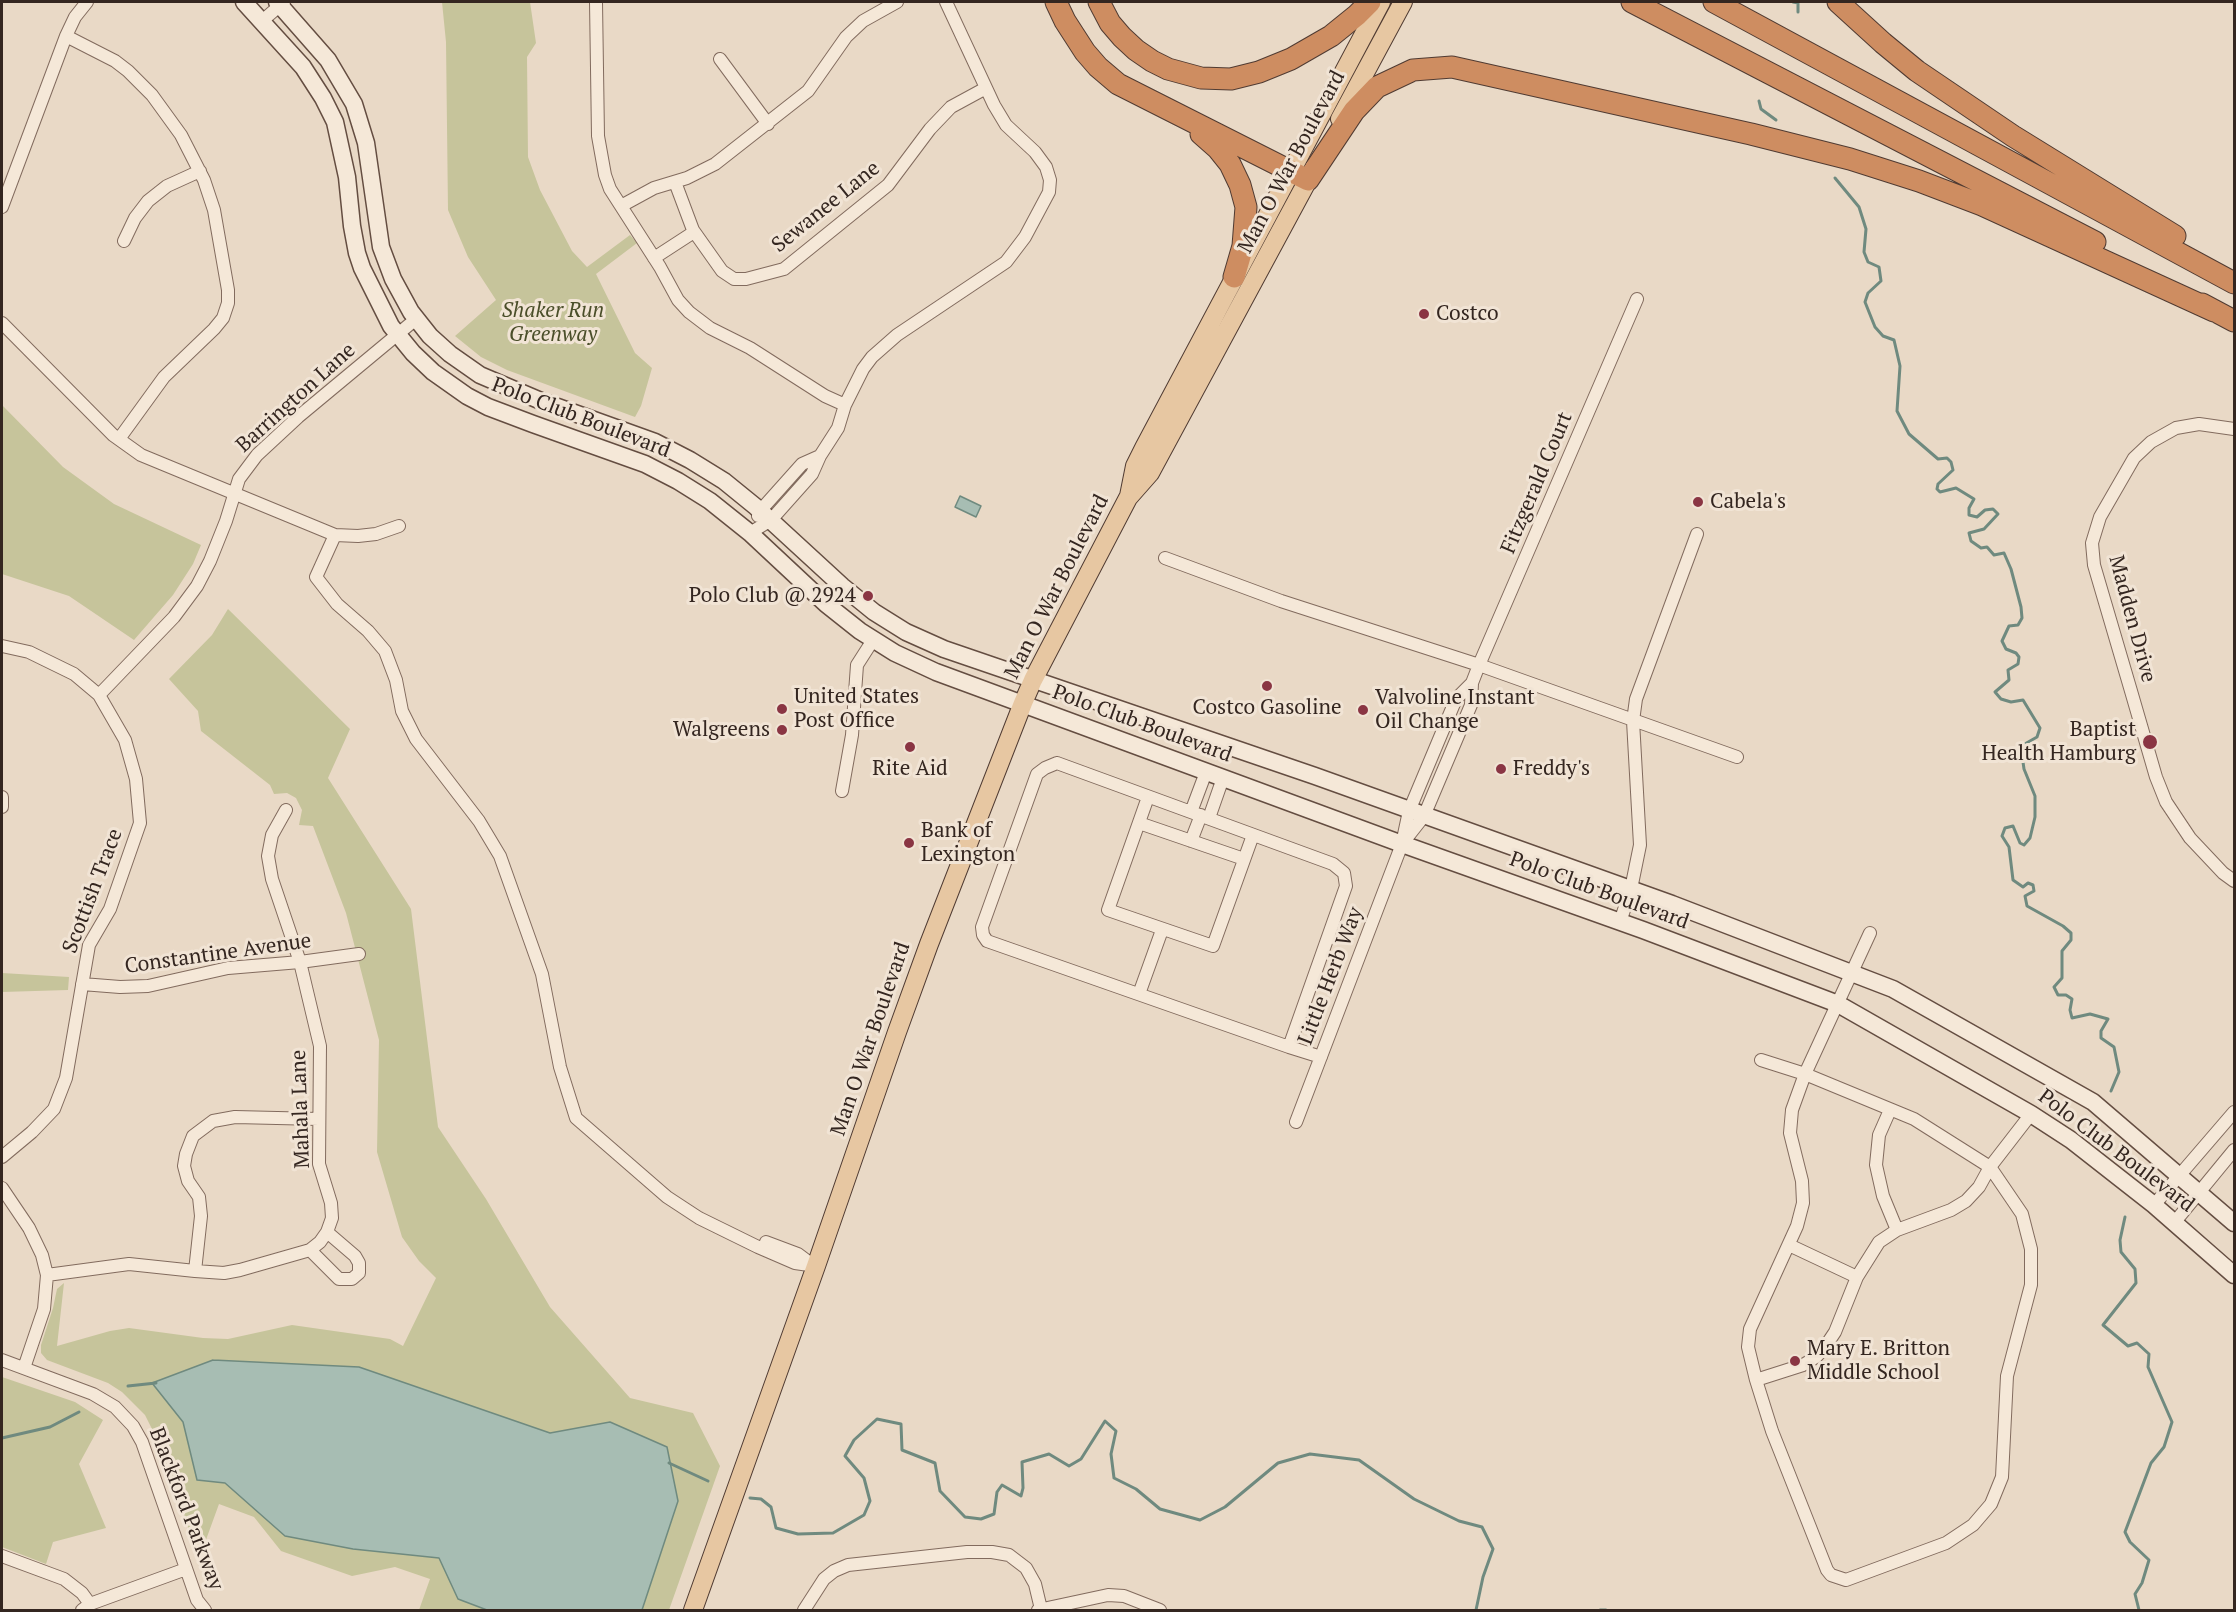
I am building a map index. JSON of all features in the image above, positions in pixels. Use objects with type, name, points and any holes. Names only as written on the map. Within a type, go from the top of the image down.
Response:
[{"type":"highway","points":[[1056,2],[1080,44],[1098,67],[1118,84],[1299,176],[1377,87],[1413,70],[1452,67],[1751,134],[1850,159],[1919,181],[1982,205],[2235,321]]},
{"type":"highway","points":[[1099,2],[1110,23],[1122,37],[1152,61],[1168,69],[1201,78],[1231,80],[1291,59],[1330,36],[1370,2]]},
{"type":"highway","points":[[1627,2],[1654,14]]},
{"type":"highway","points":[[1632,2],[2112,251],[2214,311]]},
{"type":"highway","points":[[1713,2],[2235,283]]},
{"type":"highway","points":[[1838,2],[1917,71],[2013,136],[2235,272]]},
{"type":"highway","points":[[1159,105],[1218,148],[1230,164],[1240,185],[1246,207],[1245,226],[1243,246],[1234,277]]},
{"type":"main road","name":"Man O War Boulevard","points":[[693,1611],[925,955],[1023,703],[1128,498],[1150,472],[1299,176],[1381,2]]},
{"type":"main road","name":"Man O War Boulevard","points":[[1128,498],[1135,466],[1234,277],[1299,176],[1403,2]]},
{"type":"street","points":[[2,207],[66,36],[75,17],[87,2]]},
{"type":"street","name":"Polo Club Boulevard","points":[[244,2],[303,67],[335,122],[344,158],[352,226],[362,268],[377,301],[398,334],[433,372],[467,396],[515,417],[645,464],[678,481],[710,501],[750,533],[842,617],[880,644],[936,672],[1620,922],[1838,1005],[2031,1114],[2071,1140],[2154,1205],[2235,1275]]},
{"type":"street","points":[[596,2],[599,145],[605,175],[610,189],[678,300],[700,321],[777,364],[825,396],[845,405]]},
{"type":"street","points":[[621,206],[654,188],[708,169],[808,91],[854,28],[869,16],[897,2]]},
{"type":"street","points":[[750,533],[802,464],[820,456],[838,428],[845,405],[863,369],[881,347],[1010,257],[1025,237],[1047,197],[1050,180],[1046,167],[1035,152],[1006,124],[986,88],[946,2]]},
{"type":"street","points":[[262,21],[281,3]]},
{"type":"street","name":"Polo Club Boulevard","points":[[281,3],[328,60],[354,104],[366,143],[376,222],[385,260],[416,319],[450,354],[480,375],[531,397],[655,442],[690,460],[724,481],[842,586],[876,613],[906,632],[944,649],[1315,776],[1631,889],[1893,989],[2093,1102],[2235,1223]]},
{"type":"street","points":[[66,36],[115,61],[128,71],[168,117],[200,171],[214,210],[228,290],[227,308],[214,329],[164,377],[119,440]]},
{"type":"street","points":[[720,59],[768,124]]},
{"type":"street","name":"Sewanee Lane","points":[[675,182],[694,232],[722,271],[734,279],[746,279],[784,269],[888,185],[930,129],[951,107],[986,88]]},
{"type":"street","points":[[124,241],[135,218],[153,196],[167,186],[200,171]]},
{"type":"street","points":[[654,258],[694,232]]},
{"type":"street","name":"Fitzgerald Court","points":[[1402,844],[1471,705],[1472,683],[1479,665],[1637,299]]},
{"type":"street","name":"Barrington Lane","points":[[99,695],[174,617],[197,586],[218,541],[234,493],[245,469],[273,439],[416,319]]},
{"type":"street","points":[[2,323],[119,440],[151,460],[335,535],[376,534],[399,526]]},
{"type":"street","name":"Madden Drive","points":[[2235,429],[2199,424],[2176,428],[2151,442],[2134,459],[2105,507],[2092,543],[2094,565],[2156,777],[2166,802],[2190,838],[2223,873],[2235,881]]},
{"type":"street","points":[[1620,922],[1631,889],[1640,845],[1633,721],[1636,699],[1697,534]]},
{"type":"street","points":[[335,535],[316,577],[337,604],[368,631],[385,651],[396,681],[402,711],[417,739],[479,821],[500,856],[540,966],[560,1067],[576,1118],[667,1197],[699,1218],[795,1263],[816,1266]]},
{"type":"street","points":[[1165,558],[1281,601],[1479,665],[1737,757]]},
{"type":"street","points":[[842,617],[863,618],[876,613],[876,630],[880,644],[856,665],[852,735],[842,791]]},
{"type":"street","name":"Scottish Trace","points":[[2,646],[29,652],[74,674],[99,695],[126,740],[136,779],[140,823],[110,909],[89,945],[66,1078],[54,1109],[2,1157]]},
{"type":"street","points":[[1289,1047],[1346,886],[1344,873],[1333,864],[1057,763],[1037,774],[982,927],[982,935],[987,941],[1289,1047],[1321,1057]]},
{"type":"street","points":[[1191,841],[1200,815],[1206,772]]},
{"type":"street","points":[[1200,815],[1223,778]]},
{"type":"street","points":[[1148,796],[1108,910],[1212,946],[1253,835]]},
{"type":"street","points":[[2,797],[2,807]]},
{"type":"street","name":"Mahala Lane","points":[[286,810],[272,835],[268,856],[272,879],[300,962],[320,1046],[319,1164],[331,1203],[332,1218],[327,1232]]},
{"type":"street","points":[[1139,823],[1244,859]]},
{"type":"street","name":"Little Herb Way","points":[[1296,1122],[1402,844]]},
{"type":"street","points":[[1139,994],[1162,930]]},
{"type":"street","points":[[1761,1060],[1805,1074],[1914,1119],[1990,1167],[2022,1214],[2031,1249],[2031,1286],[2007,1376],[2002,1477],[1991,1504],[1973,1525],[1946,1543],[1846,1580],[1831,1575],[1827,1570],[1799,1504],[1772,1431],[1748,1347],[1750,1329],[1797,1226],[1803,1203],[1802,1181],[1790,1134],[1792,1110],[1805,1074],[1870,933]]},
{"type":"street","name":"Constantine Avenue","points":[[82,984],[120,987],[148,986],[228,968],[359,954]]},
{"type":"street","points":[[1890,1110],[1879,1135],[1876,1165],[1883,1196],[1897,1230]]},
{"type":"street","points":[[2154,1205],[2235,1112]]},
{"type":"street","points":[[1756,1380],[1803,1365],[1821,1352],[1835,1332],[1857,1277],[1879,1242],[1897,1230],[1951,1210],[1966,1201],[1979,1187],[1990,1167],[2031,1114]]},
{"type":"street","points":[[195,1271],[201,1216],[199,1197],[188,1181],[184,1166],[193,1136],[213,1121],[235,1117],[319,1119]]},
{"type":"street","points":[[2174,1222],[2235,1150]]},
{"type":"street","points":[[2,1188],[29,1228],[42,1255],[47,1275],[44,1309],[24,1368]]},
{"type":"street","points":[[47,1275],[129,1264],[195,1271],[240,1270],[310,1250],[327,1232],[355,1256],[359,1263],[358,1273],[352,1279],[339,1279],[310,1250]]},
{"type":"street","points":[[1789,1245],[1857,1277]]},
{"type":"street","name":"Blackford Parkway","points":[[2,1360],[93,1394],[115,1407],[133,1425],[142,1442],[197,1600],[205,1611]]},
{"type":"street","points":[[804,1611],[824,1579],[834,1571],[848,1565],[967,1552],[1009,1555],[1026,1568],[1035,1584],[1040,1610],[1108,1595],[1132,1599],[1160,1611]]},
{"type":"street","points":[[2,1556],[64,1579],[82,1593],[86,1607],[186,1569]]},
{"type":"green space","name":"Shaker Run Greenway","points":[[442,2],[530,2],[536,43],[527,57],[528,157],[540,190],[572,251],[587,267],[630,235],[637,243],[596,274],[635,353],[652,368],[641,406],[635,417],[507,370],[481,357],[455,336],[496,300],[468,257],[448,210],[446,42]]},
{"type":"green space","points":[[2,405],[63,467],[114,504],[201,545],[193,564],[173,595],[134,640],[69,596],[2,574]]},
{"type":"green space","points":[[228,609],[350,729],[328,778],[411,909],[438,1127],[486,1199],[550,1307],[630,1398],[693,1413],[720,1466],[669,1610],[419,1610],[430,1579],[395,1567],[352,1576],[281,1551],[254,1517],[219,1504],[199,1559],[159,1443],[145,1415],[122,1392],[108,1383],[47,1360],[41,1353],[41,1345],[57,1289],[64,1283],[57,1346],[129,1328],[228,1339],[292,1325],[390,1339],[403,1346],[436,1278],[419,1261],[402,1237],[377,1152],[379,1040],[346,913],[313,826],[299,825],[302,810],[296,798],[287,793],[274,794],[270,785],[201,731],[198,711],[169,679],[212,635]]},
{"type":"green space","points":[[2,973],[69,977],[68,990],[2,992]]},
{"type":"green space","points":[[2,1377],[75,1402],[103,1420],[79,1464],[106,1528],[53,1542],[46,1564],[2,1547]]},
{"type":"shaded area","points":[[960,496],[981,506],[976,517],[955,507]]},
{"type":"shaded area","points":[[213,1360],[359,1367],[550,1433],[610,1422],[667,1447],[678,1501],[642,1610],[487,1610],[458,1599],[439,1558],[353,1549],[285,1536],[225,1483],[197,1480],[183,1422],[152,1383]]},
{"type":"waterway","points":[[1793,2],[1798,3],[1798,12]]},
{"type":"waterway","points":[[1759,101],[1761,109],[1776,120]]},
{"type":"waterway","points":[[1835,178],[1859,207],[1866,229],[1864,252],[1868,262],[1879,267],[1881,281],[1868,293],[1865,302],[1875,327],[1883,336],[1894,340],[1900,366],[1897,411],[1909,434],[1938,459],[1947,458],[1951,462],[1953,470],[1938,484],[1937,489],[1940,492],[1956,488],[1974,499],[1969,508],[1969,515],[1977,517],[1985,510],[1993,509],[1998,514],[1984,529],[1969,533],[1971,541],[1981,548],[1987,547],[1994,555],[2004,553],[2011,569],[2021,607],[2022,618],[2018,625],[2009,626],[2002,641],[2006,649],[2016,653],[2019,657],[2018,664],[2008,670],[2009,680],[1995,692],[2001,699],[2011,702],[2023,700],[2040,728],[2037,737],[2023,745],[2022,755],[2024,769],[2035,796],[2035,817],[2030,838],[2024,845],[2020,843],[2013,826],[2005,828],[2002,836],[2009,847],[2013,880],[2023,887],[2028,883],[2033,885],[2034,891],[2025,896],[2027,906],[2071,933],[2071,940],[2062,951],[2062,978],[2054,987],[2058,995],[2066,995],[2072,999],[2070,1010],[2072,1018],[2090,1014],[2108,1019],[2101,1031],[2101,1038],[2114,1047],[2119,1072],[2111,1091]]},
{"type":"waterway","points":[[2125,1217],[2120,1240],[2121,1252],[2135,1269],[2136,1283],[2103,1325],[2128,1346],[2137,1343],[2149,1354],[2148,1367],[2172,1422],[2164,1447],[2151,1463],[2125,1532],[2130,1542],[2149,1560],[2142,1583],[2135,1594],[2139,1610]]},
{"type":"waterway","points":[[128,1386],[156,1383]]},
{"type":"waterway","points":[[2,1438],[50,1427],[79,1412]]},
{"type":"waterway","points":[[750,1498],[761,1499],[771,1507],[776,1528],[798,1534],[833,1533],[864,1515],[870,1501],[864,1478],[845,1456],[854,1440],[877,1419],[901,1424],[902,1450],[935,1463],[940,1491],[965,1517],[981,1519],[994,1514],[997,1492],[1002,1485],[1021,1496],[1022,1462],[1049,1454],[1069,1466],[1081,1459],[1105,1421],[1116,1431],[1111,1454],[1114,1478],[1136,1489],[1160,1509],[1200,1520],[1225,1507],[1278,1463],[1310,1454],[1359,1460],[1414,1499],[1459,1521],[1482,1527],[1493,1549],[1483,1577],[1476,1610]]},
{"type":"waterway","points":[[669,1463],[708,1481]]},
{"type":"waterway","points":[[1600,1610],[1606,1610]]},
{"type":"place","name":"Costco","points":[[1424,314]]},
{"type":"place","name":"Cabela's","points":[[1698,502]]},
{"type":"place","name":"Polo Club @ 2924","points":[[868,596]]},
{"type":"place","name":"Costco Gasoline","points":[[1267,686]]},
{"type":"place","name":"United States Post Office","points":[[782,709]]},
{"type":"place","name":"Valvoline Instant Oil Change","points":[[1363,710]]},
{"type":"place","name":"Walgreens","points":[[782,730]]},
{"type":"place","name":"Baptist Health Hamburg","points":[[2150,742]]},
{"type":"place","name":"Rite Aid","points":[[910,747]]},
{"type":"place","name":"Freddy's","points":[[1501,769]]},
{"type":"place","name":"Bank of Lexington","points":[[909,843]]},
{"type":"place","name":"Mary E. Britton Middle School","points":[[1795,1361]]}]
